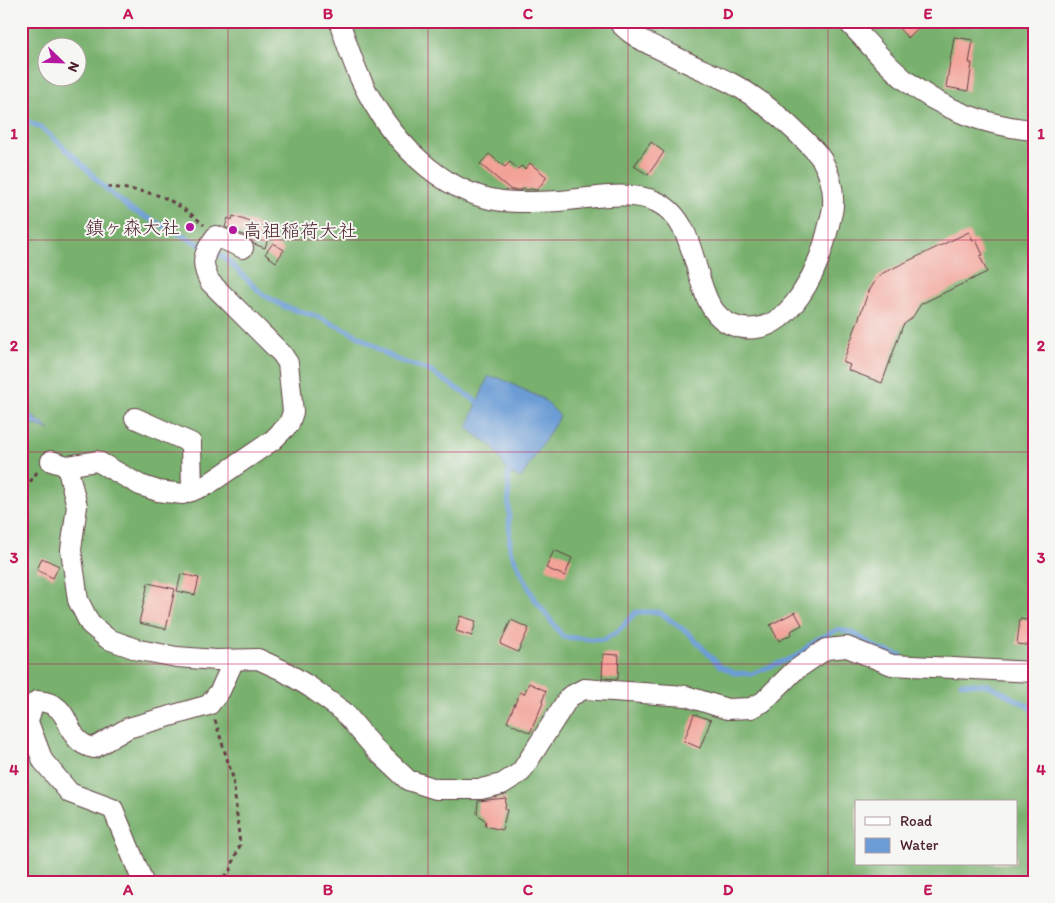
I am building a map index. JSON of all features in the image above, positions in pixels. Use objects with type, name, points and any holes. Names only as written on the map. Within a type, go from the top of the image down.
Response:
[{"type":"street","points":[[339,21],[361,80],[374,102],[402,142],[434,173],[450,184],[471,193],[502,201],[560,201],[627,196],[644,197],[658,203],[672,212],[686,233],[704,291],[717,317],[732,325],[750,329],[762,328],[774,322],[803,292],[819,262],[833,206],[831,177],[821,159],[774,111],[733,84],[627,32],[618,21]]},
{"type":"street","points":[[847,21],[904,78],[947,106],[969,116],[1016,128],[1034,130]]},
{"type":"street","points":[[243,248],[216,236],[204,258],[205,271],[210,282],[282,354],[288,363],[293,412],[289,424],[273,440],[207,485],[183,494],[158,491],[140,485],[97,461],[59,463],[77,506],[71,550],[78,600],[90,624],[108,639],[139,650],[177,657],[258,660],[282,670],[310,687],[344,712],[376,750],[408,780],[436,789],[481,789],[502,784],[521,772],[569,697],[584,689],[686,696],[727,709],[751,708],[763,702],[794,671],[826,649],[847,647],[892,665],[1034,672]]},
{"type":"street","points":[[135,418],[191,443],[192,491]]},
{"type":"street","points":[[143,882],[112,809],[70,793],[42,761],[28,722],[32,707],[37,701],[46,701],[63,712],[75,739],[85,746],[94,748],[128,728],[209,705],[220,691],[234,660]]},
{"type":"path","points":[[108,186],[165,198],[194,216],[216,236]]},
{"type":"path","points":[[21,495],[36,472],[59,463]]},
{"type":"path","points":[[209,705],[233,778],[240,845],[230,870],[219,882]]},
{"type":"green space","points":[[21,21],[1034,21],[1034,882],[21,882]]},
{"type":"water","points":[[488,377],[499,378],[543,399],[560,416],[521,478],[508,473],[493,447],[467,428]]},
{"type":"water","points":[[21,407],[50,430],[21,420]]},
{"type":"building","points":[[892,21],[925,21],[908,38]]},
{"type":"building","points":[[954,37],[973,40],[969,63],[972,63],[968,91],[946,87]]},
{"type":"building","points":[[651,142],[664,152],[648,175],[634,166]]},
{"type":"building","points":[[489,154],[505,167],[510,162],[518,169],[521,166],[525,169],[530,163],[547,177],[537,190],[527,190],[524,188],[521,190],[511,190],[480,164]]},
{"type":"building","points":[[233,216],[271,229],[265,248],[254,244],[248,237],[225,227],[228,218],[232,220]]},
{"type":"building","points":[[969,232],[973,241],[976,240],[983,255],[980,256],[987,272],[921,304],[912,318],[903,325],[882,383],[848,370],[850,365],[843,362],[868,293],[877,278],[883,273]]},
{"type":"building","points":[[273,243],[284,250],[276,262],[265,254]]},
{"type":"building","points":[[554,550],[572,558],[565,576],[546,568]]},
{"type":"building","points":[[42,558],[59,566],[53,578],[37,570]]},
{"type":"building","points":[[181,574],[199,578],[195,595],[177,591]]},
{"type":"building","points":[[148,583],[175,589],[166,629],[139,623]]},
{"type":"building","points":[[795,612],[802,625],[791,631],[792,634],[779,641],[770,625]]},
{"type":"building","points":[[460,616],[476,621],[472,636],[456,631]]},
{"type":"building","points":[[1020,619],[1034,621],[1034,646],[1017,644]]},
{"type":"building","points":[[511,620],[529,628],[518,652],[500,644]]},
{"type":"building","points":[[603,654],[619,655],[618,679],[602,678]]},
{"type":"building","points":[[529,683],[546,691],[530,733],[507,722],[520,692],[524,694]]},
{"type":"building","points":[[694,714],[711,720],[700,748],[684,741]]},
{"type":"building","points":[[506,798],[505,809],[507,810],[502,830],[485,826],[486,821],[477,814],[478,801]]},
{"type":"waterway","points":[[21,118],[43,129],[130,209],[205,247]]},
{"type":"waterway","points":[[211,251],[224,257],[262,294],[285,307],[316,316],[353,333],[395,359],[428,370],[478,402]]},
{"type":"waterway","points":[[508,473],[510,550],[534,598],[563,637],[604,640],[619,630],[636,612],[659,612],[688,633],[720,666],[734,673],[751,674],[797,656],[814,641],[839,629],[855,634],[879,649],[901,656]]},
{"type":"waterway","points":[[961,683],[989,685],[1028,706],[1034,712]]},
{"type":"place","name":"鎮ヶ森大社","points":[[190,227]]},
{"type":"place","name":"高祖稲荷大社","points":[[233,230]]}]
